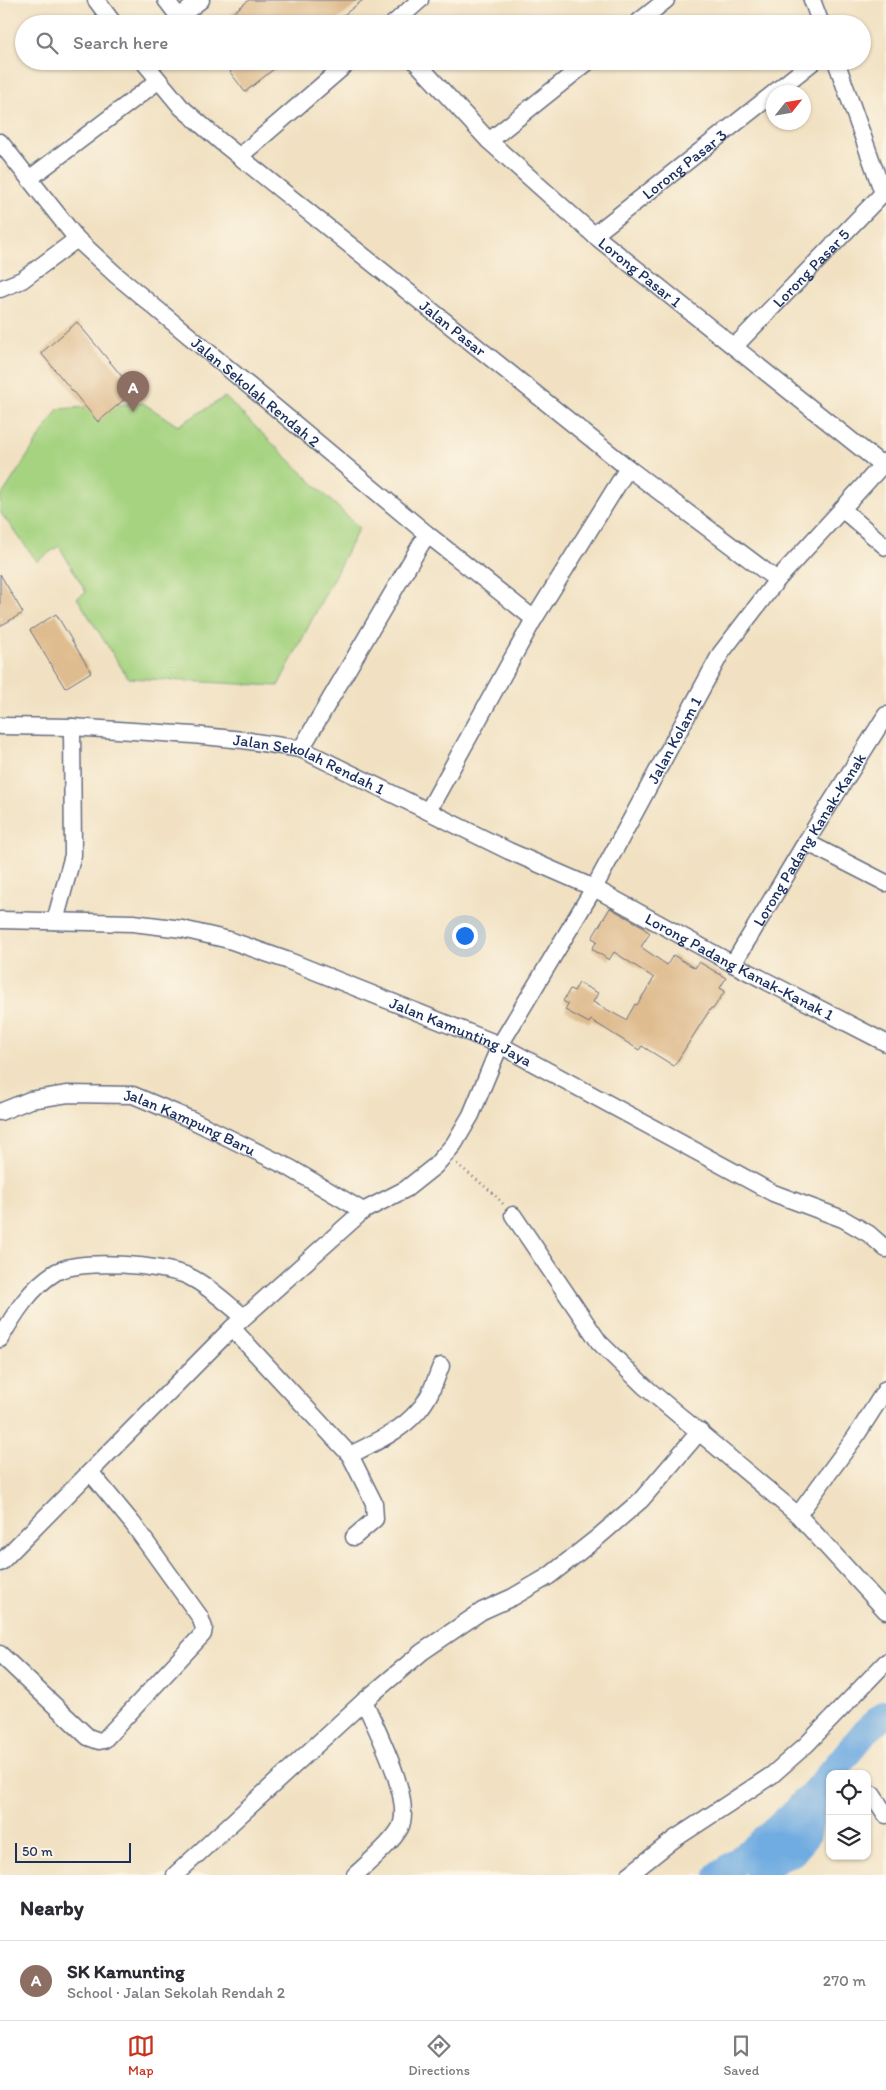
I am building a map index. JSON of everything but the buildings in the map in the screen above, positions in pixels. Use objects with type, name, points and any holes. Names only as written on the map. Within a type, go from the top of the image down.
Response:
[{"type":"street","points":[[96,0],[107,15]]},
{"type":"street","points":[[166,0],[178,15]]},
{"type":"street","points":[[182,15],[201,0]]},
{"type":"street","points":[[403,15],[420,0]]},
{"type":"street","points":[[647,15],[666,0]]},
{"type":"street","points":[[812,0],[818,15]]},
{"type":"street","name":"Jalan Pasar","points":[[149,70],[181,107],[240,156],[628,468],[777,580]]},
{"type":"street","points":[[240,156],[340,70]]},
{"type":"street","name":"Lorong Pasar 1","points":[[423,70],[489,141],[594,235],[884,463]]},
{"type":"street","points":[[489,141],[578,70]]},
{"type":"street","name":"Lorong Pasar 3","points":[[784,85],[803,70]]},
{"type":"street","points":[[839,70],[884,192]]},
{"type":"street","points":[[29,180],[158,81]]},
{"type":"street","name":"Lorong Pasar 3","points":[[594,235],[766,99]]},
{"type":"street","name":"Jalan Sekolah Rendah 2","points":[[0,142],[77,239],[116,275],[428,534],[534,619]]},
{"type":"street","name":"Lorong Pasar 5","points":[[735,346],[884,192]]},
{"type":"street","points":[[0,289],[22,280],[77,239]]},
{"type":"street","name":"Jalan Kolam 1","points":[[0,1563],[238,1323],[363,1211],[406,1190],[435,1166],[454,1144],[471,1115],[500,1045],[594,888],[721,653],[777,580],[884,463]]},
{"type":"street","points":[[428,811],[534,619],[628,468]]},
{"type":"street","points":[[842,509],[886,548]]},
{"type":"street","points":[[301,749],[428,534]]},
{"type":"street","name":"Lorong Padang Kanak-Kanak","points":[[733,964],[806,842],[886,715]]},
{"type":"street","name":"Jalan Sekolah Rendah 1","points":[[0,726],[72,727],[243,740],[301,749],[509,851],[594,888]]},
{"type":"street","points":[[55,920],[73,854],[72,727]]},
{"type":"street","points":[[806,842],[886,883]]},
{"type":"street","name":"Lorong Padang Kanak-Kanak 1","points":[[594,888],[733,964],[886,1043]]},
{"type":"street","name":"Jalan Kamunting Jaya","points":[[0,920],[133,923],[182,929],[228,940],[289,961],[500,1045],[773,1193],[843,1219],[870,1234],[886,1249]]},
{"type":"street","name":"Jalan Kampung Baru","points":[[0,1112],[30,1100],[68,1094],[133,1095],[190,1119],[290,1168],[363,1211]]},
{"type":"street","points":[[513,1215],[599,1342],[644,1386],[798,1515],[886,1611]]},
{"type":"street","points":[[0,1339],[20,1306],[38,1286],[57,1271],[77,1266],[106,1264],[144,1267],[187,1275],[200,1283],[238,1323],[350,1455],[374,1503],[375,1519],[354,1537]]},
{"type":"street","points":[[350,1455],[391,1434],[418,1411],[429,1395],[441,1366]]},
{"type":"street","points":[[798,1515],[856,1436],[886,1389]]},
{"type":"street","points":[[175,1875],[364,1701],[422,1652],[482,1610],[513,1597],[549,1576],[597,1538],[641,1500],[700,1431]]},
{"type":"street","points":[[0,1654],[88,1737],[99,1741],[109,1735],[203,1634],[204,1628],[200,1617],[133,1524],[91,1473]]},
{"type":"street","points":[[629,1875],[673,1840],[772,1775],[885,1666]]},
{"type":"street","points":[[355,1875],[383,1848],[401,1827],[404,1806],[398,1780],[364,1701]]},
{"type":"street","points":[[872,1794],[886,1815]]},
{"type":"path","points":[[445,1155],[493,1193],[513,1215]]},
{"type":"green space","points":[[225,397],[359,528],[278,686],[128,678],[77,598],[86,592],[59,546],[37,561],[0,512],[0,498],[58,409],[143,403],[178,426]]},
{"type":"waterway","points":[[833,1770],[866,1731],[886,1713]]},
{"type":"waterway","points":[[719,1875],[778,1828],[826,1778]]},
{"type":"waterway","points":[[759,1875],[778,1857],[793,1852],[807,1834],[814,1793]]},
{"type":"place","name":"SK Kamunting","points":[[133,412]]}]
